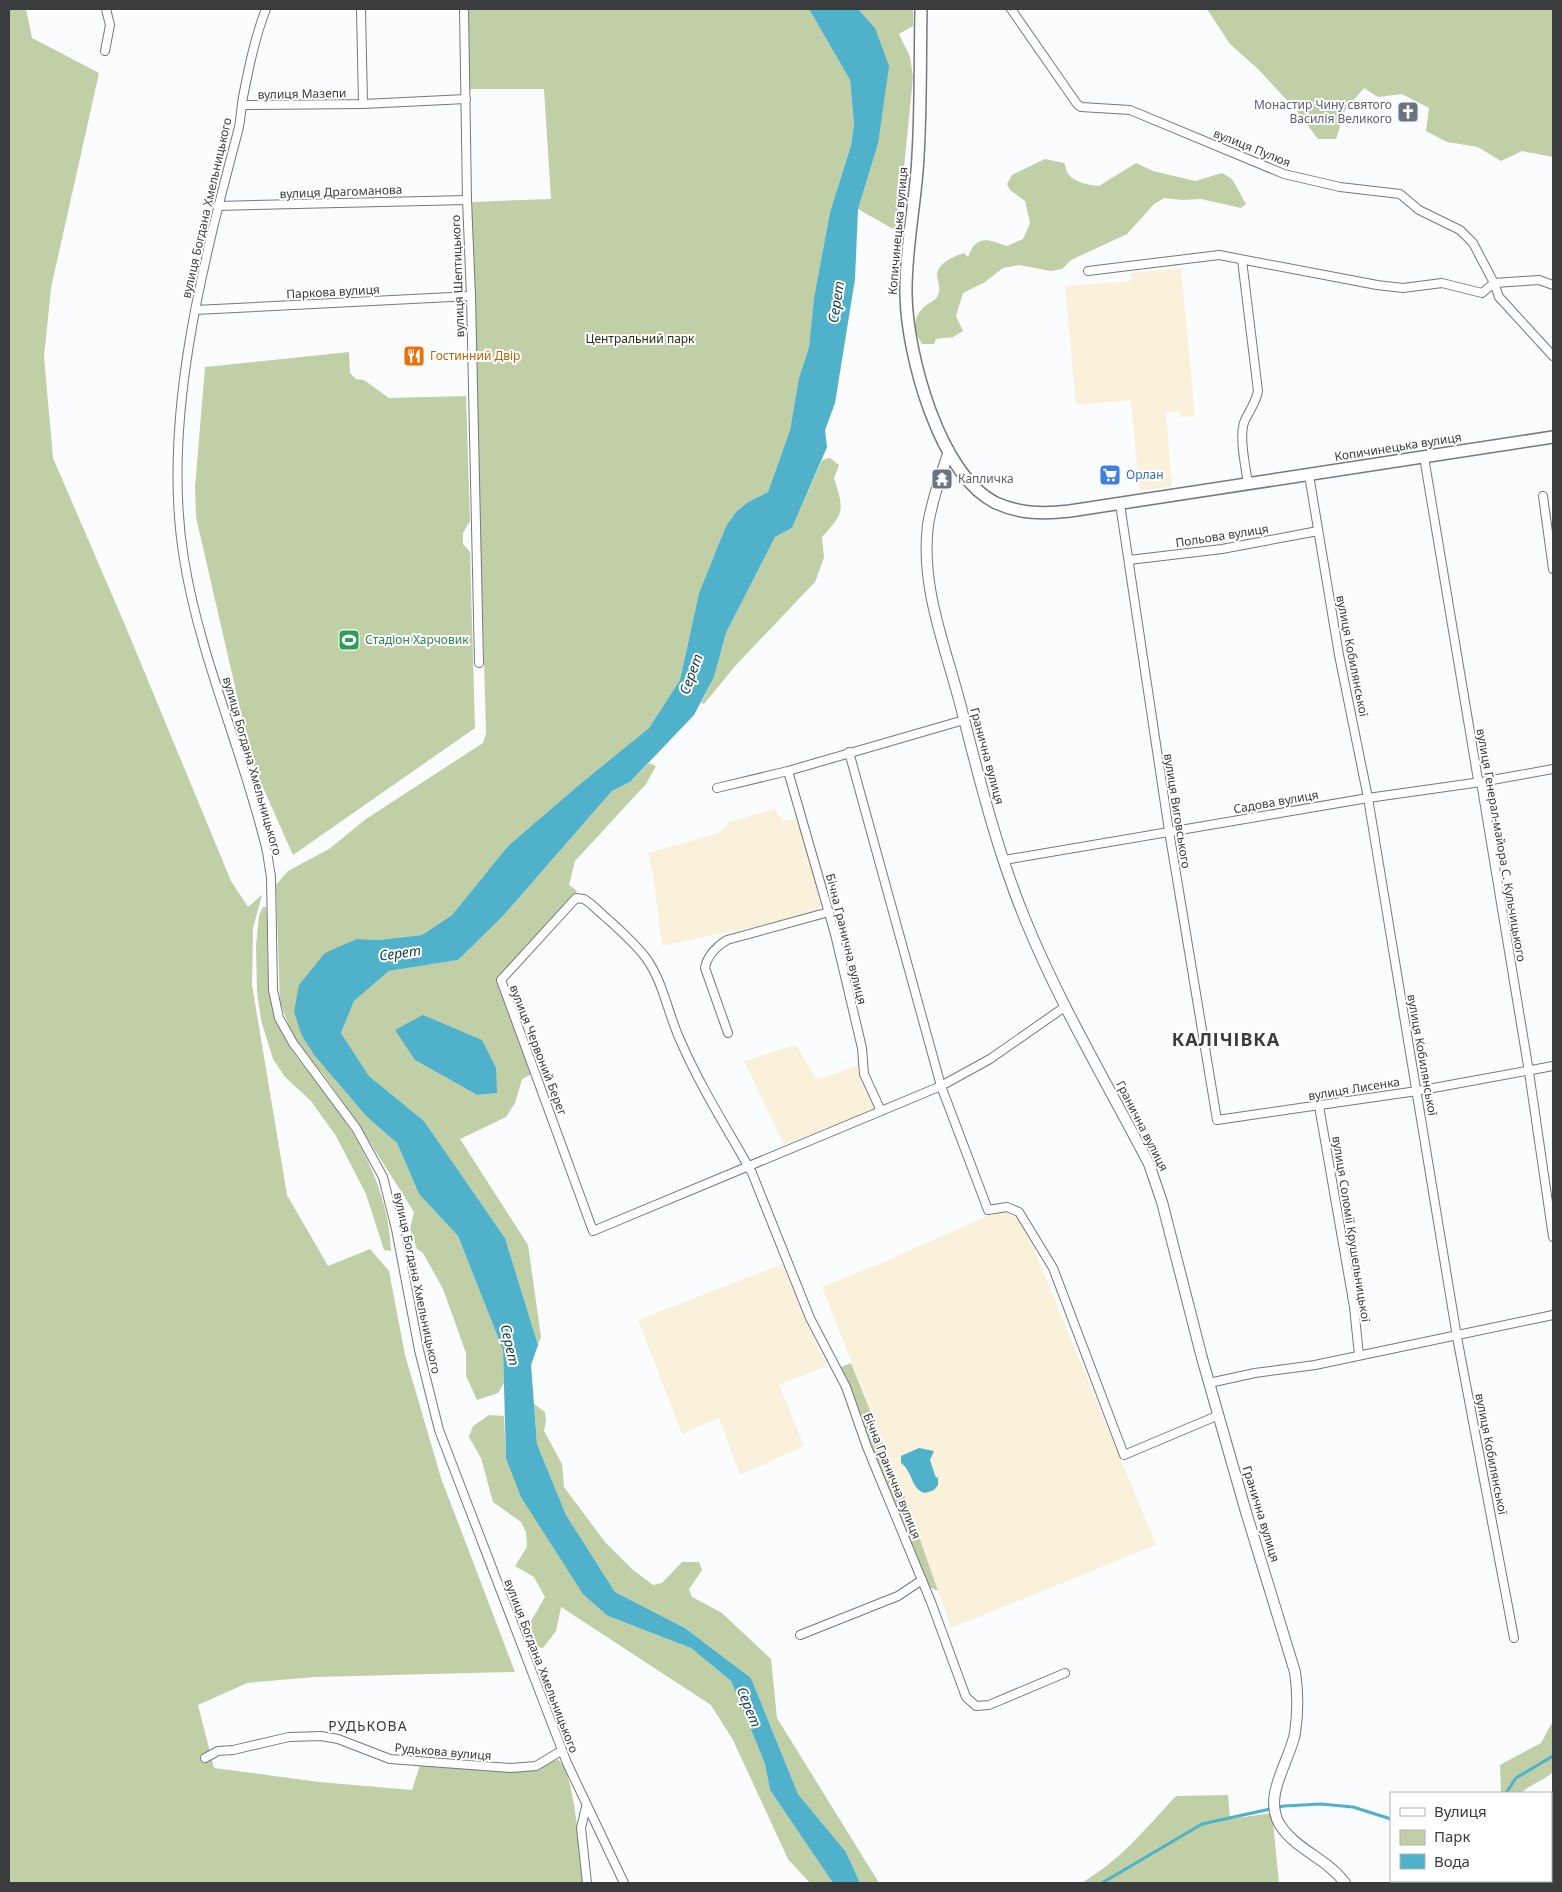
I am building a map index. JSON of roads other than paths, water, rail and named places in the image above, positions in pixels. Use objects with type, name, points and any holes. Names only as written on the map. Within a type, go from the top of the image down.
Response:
[{"type":"main road","name":"Копичинецька вулиця","points":[[920,9],[918,157],[906,281],[910,338],[935,423],[949,451],[972,486],[995,502],[1014,510],[1042,513],[1120,504],[1553,437]]},
{"type":"street","points":[[105,51],[110,25],[106,9]]},
{"type":"street","name":"вулиця Богдана Хмельницького","points":[[266,9],[255,40],[239,128],[216,206],[195,310],[179,434],[181,538],[186,571],[200,630],[267,852],[270,877],[273,985],[276,1008],[290,1038],[356,1128],[383,1177],[396,1229],[419,1350],[434,1412],[562,1751],[586,1807],[624,1883]]},
{"type":"street","name":"вулиця Мазепи","points":[[360,9],[363,104]]},
{"type":"street","name":"вулиця Шептицького","points":[[464,9],[479,663]]},
{"type":"street","name":"вулиця Пулюя","points":[[1011,9],[1077,104],[1090,109],[1130,110],[1284,174],[1340,187],[1400,194],[1419,210],[1460,230],[1473,243],[1494,283],[1499,297],[1553,356]]},
{"type":"street","name":"вулиця Мазепи","points":[[242,105],[363,104],[466,99]]},
{"type":"street","name":"вулиця Драгоманова","points":[[216,206],[467,200]]},
{"type":"street","points":[[1088,271],[1218,255],[1292,270],[1403,288],[1442,283],[1482,293],[1494,283],[1539,280],[1553,285]]},
{"type":"street","points":[[1242,260],[1258,391],[1253,409],[1244,421],[1243,442],[1248,484]]},
{"type":"street","name":"Паркова вулиця","points":[[195,310],[471,296]]},
{"type":"street","name":"Гранична вулиця","points":[[949,451],[930,517],[927,561],[932,601],[964,720],[1004,860],[1033,940],[1154,1176],[1246,1512],[1289,1649],[1296,1680],[1295,1732],[1278,1780],[1276,1816],[1287,1834],[1325,1862],[1345,1883]]},
{"type":"street","name":"вулиця Генерал-майора С. Кульчицького","points":[[1424,457],[1529,1072],[1553,1237]]},
{"type":"street","name":"вулиця Кобилянської","points":[[1309,475],[1339,655],[1368,798],[1457,1336],[1514,1638]]},
{"type":"street","points":[[1543,496],[1553,569]]},
{"type":"street","name":"вулиця Виговського","points":[[1120,504],[1169,831],[1217,1120]]},
{"type":"street","name":"Польова вулиця","points":[[1129,560],[1222,549],[1318,531]]},
{"type":"street","points":[[717,788],[788,771],[964,720]]},
{"type":"street","points":[[849,752],[941,1086],[988,1210],[1006,1207],[1019,1212],[1057,1276],[1072,1322],[1124,1455],[1219,1415]]},
{"type":"street","name":"Садова вулиця","points":[[1004,860],[1368,798],[1481,782],[1553,769]]},
{"type":"street","name":"Бічна Гранична вулиця","points":[[788,771],[829,912],[862,1048],[864,1074],[881,1111]]},
{"type":"street","name":"вулиця Червоний Берег","points":[[576,898],[584,899],[591,904],[647,959],[657,979],[684,1050],[749,1167],[593,1231],[501,983],[505,973],[576,898]]},
{"type":"street","points":[[728,1033],[705,968],[707,960],[716,948],[727,940],[829,912]]},
{"type":"street","points":[[749,1167],[941,1086],[990,1059],[1066,1006]]},
{"type":"street","name":"вулиця Лисенка","points":[[1217,1120],[1417,1091],[1529,1072],[1553,1066]]},
{"type":"street","name":"вулиця Соломії Крушельницької","points":[[1319,1106],[1352,1297],[1359,1355]]},
{"type":"street","name":"Бічна Гранична вулиця","points":[[749,1167],[810,1318],[846,1386],[867,1447],[922,1580],[962,1689],[972,1704],[979,1706],[993,1704],[1065,1672]]},
{"type":"street","points":[[1210,1383],[1255,1373],[1315,1365],[1553,1315]]},
{"type":"street","points":[[800,1636],[898,1596],[922,1580]]},
{"type":"street","name":"Рудькова вулиця","points":[[205,1758],[218,1751],[305,1736],[338,1739],[390,1759],[465,1766],[530,1767],[541,1764],[562,1751]]},
{"type":"street","points":[[586,1807],[581,1828],[587,1883]]},
{"type":"water","name":"Серет","points":[[809,9],[858,9],[875,28],[889,66],[878,144],[858,209],[855,279],[835,403],[825,430],[827,447],[792,528],[775,537],[726,633],[714,677],[694,715],[630,782],[612,791],[502,917],[458,960],[389,971],[354,1001],[341,1033],[369,1076],[424,1121],[505,1238],[538,1345],[531,1365],[537,1444],[566,1515],[615,1592],[685,1628],[751,1678],[798,1794],[846,1852],[860,1883],[833,1883],[770,1790],[765,1764],[731,1681],[691,1648],[608,1616],[583,1594],[521,1497],[506,1458],[503,1350],[458,1236],[419,1194],[397,1143],[367,1117],[314,1055],[302,1036],[294,1012],[299,985],[325,953],[357,939],[379,940],[422,935],[452,915],[508,846],[649,728],[680,680],[699,593],[726,526],[736,512],[748,502],[768,492],[790,430],[799,378],[809,347],[814,298],[830,212],[851,145],[854,124],[850,80]]},
{"type":"water","points":[[423,1015],[482,1040],[496,1068],[497,1093],[477,1095],[415,1060],[395,1030]]},
{"type":"water","points":[[919,1448],[934,1451],[930,1460],[936,1478],[938,1477],[938,1485],[934,1490],[925,1493],[917,1488],[905,1466],[901,1463],[901,1456]]},
{"type":"waterway","points":[[1507,1792],[1516,1778],[1553,1756]]},
{"type":"waterway","points":[[1102,1883],[1202,1824],[1284,1806],[1321,1804],[1353,1807],[1390,1819]]},
{"type":"place","name":"Монастир Чину святого Василія Великого","points":[[1408,112]]},
{"type":"place","name":"Гостинний Двір","points":[[414,356]]},
{"type":"place","name":"Орлан","points":[[1110,475]]},
{"type":"place","name":"Капличка","points":[[942,479]]},
{"type":"place","name":"Стадіон Харчовик","points":[[349,640]]},
{"type":"district","name":"КАЛІЧІВКА","points":[[1226,1040]]},
{"type":"district","name":"РУДЬКОВА","points":[[368,1726]]},
{"type":"park label","name":"Центральний парк","points":[[640,339]]}]
